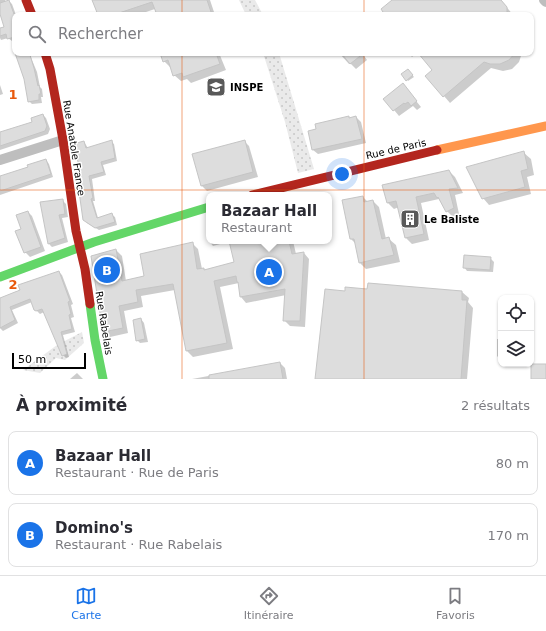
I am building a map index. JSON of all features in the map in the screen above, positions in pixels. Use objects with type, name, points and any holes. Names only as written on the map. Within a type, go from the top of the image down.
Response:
[{"type":"main road","points":[[26,0],[31,12]]},
{"type":"main road","name":"Rue Anatole France","points":[[46,56],[50,69],[63,140],[80,247]]},
{"type":"main road","name":"Rue de Paris","points":[[264,192],[463,144],[546,126]]},
{"type":"main road","points":[[0,277],[80,247],[206,208]]},
{"type":"main road","name":"Rue Rabelais","points":[[80,247],[103,379]]},
{"type":"street","points":[[0,160],[63,140]]},
{"type":"shaded area","points":[[239,0],[255,0],[261,12],[245,12]]},
{"type":"shaded area","points":[[264,56],[280,56],[314,169],[298,173],[285,122]]},
{"type":"shaded area","points":[[82,332],[84,343],[65,360],[56,358],[40,373],[23,370],[57,345]]},
{"type":"building","points":[[9,0],[13,12],[12,12],[12,38],[7,39],[6,34],[0,36],[0,28],[4,27],[0,14],[0,3]]},
{"type":"building","points":[[92,0],[207,0],[211,12],[156,12],[152,2],[122,12],[97,12]]},
{"type":"building","points":[[392,0],[501,0],[507,7],[507,12],[383,12],[381,9]]},
{"type":"building","points":[[16,56],[30,56],[41,94],[39,94],[39,100],[28,102],[24,79]]},
{"type":"building","points":[[161,56],[217,56],[220,64],[183,77],[182,73],[173,76],[168,60],[163,62]]},
{"type":"building","points":[[343,56],[360,56],[350,64]]},
{"type":"building","points":[[420,56],[512,56],[509,60],[500,64],[490,64],[484,62],[443,97],[425,76],[432,70]]},
{"type":"building","points":[[408,69],[413,75],[406,81],[401,74]]},
{"type":"building","points":[[403,83],[417,101],[411,106],[408,102],[405,104],[404,103],[393,111],[383,99]]},
{"type":"building","points":[[43,114],[47,126],[45,131],[0,146],[0,132],[32,122],[31,118]]},
{"type":"building","points":[[349,116],[349,118],[356,116],[362,139],[312,150],[308,131],[316,129],[315,124]]},
{"type":"building","points":[[112,140],[115,158],[101,162],[104,172],[89,176],[93,198],[91,199],[97,218],[112,213],[115,222],[95,228],[83,220],[76,170],[80,169],[73,144],[84,141],[86,148]]},
{"type":"building","points":[[245,140],[253,172],[201,186],[192,154]]},
{"type":"building","points":[[524,151],[528,169],[521,171],[525,187],[482,199],[466,167]]},
{"type":"building","points":[[46,159],[51,174],[0,191],[0,176],[28,167],[27,165]]},
{"type":"building","name":"Le Baliste","points":[[449,170],[458,188],[449,189],[454,208],[446,212],[438,197],[437,198],[434,193],[416,197],[424,234],[405,238],[396,201],[387,203],[382,185]]},
{"type":"building","points":[[363,196],[364,202],[373,200],[382,239],[389,237],[394,255],[359,263],[354,239],[350,239],[342,200]]},
{"type":"building","points":[[63,199],[65,214],[59,215],[65,238],[48,244],[40,202]]},
{"type":"building","points":[[28,211],[41,247],[24,253],[15,231],[21,229],[16,215]]},
{"type":"building","points":[[193,242],[197,269],[204,268],[204,270],[234,262],[230,244],[290,244],[292,254],[304,252],[300,321],[283,321],[285,289],[240,297],[236,276],[214,281],[227,343],[186,351],[173,284],[136,290],[138,302],[119,306],[123,328],[103,332],[91,256],[116,249],[122,281],[144,276],[140,254]]},
{"type":"building","points":[[464,255],[491,257],[490,270],[463,268]]},
{"type":"building","points":[[59,271],[70,301],[68,302],[71,314],[69,315],[72,329],[61,332],[67,354],[62,356],[42,309],[36,311],[34,310],[30,299],[10,307],[15,320],[0,328],[0,298],[20,290],[18,285]]},
{"type":"building","points":[[368,283],[462,291],[462,300],[467,300],[461,379],[315,379],[325,289],[345,291],[345,287],[367,289]]},
{"type":"building","points":[[141,318],[145,339],[136,341],[133,320]]},
{"type":"building","points":[[280,362],[283,379],[209,379],[209,375]]},
{"type":"building","points":[[534,364],[546,364],[546,379],[531,379],[531,367],[534,367]]},
{"type":"traffic: fast","points":[[0,277],[94,242],[206,208]]},
{"type":"traffic: fast","points":[[90,304],[95,340],[103,379]]},
{"type":"traffic: slow","points":[[437,150],[546,126]]},
{"type":"traffic: jam","points":[[26,0],[31,12]]},
{"type":"traffic: jam","points":[[46,56],[50,69],[63,140],[76,231],[85,269],[90,304]]},
{"type":"traffic: jam","points":[[264,192],[437,150]]},
{"type":"place","name":"INSPE","points":[[216,87]]},
{"type":"place","name":"Le Baliste","points":[[410,219]]},
{"type":"place","name":"Domino's","points":[[107,270]]},
{"type":"place","name":"Bazaar Hall","points":[[269,272]]}]
